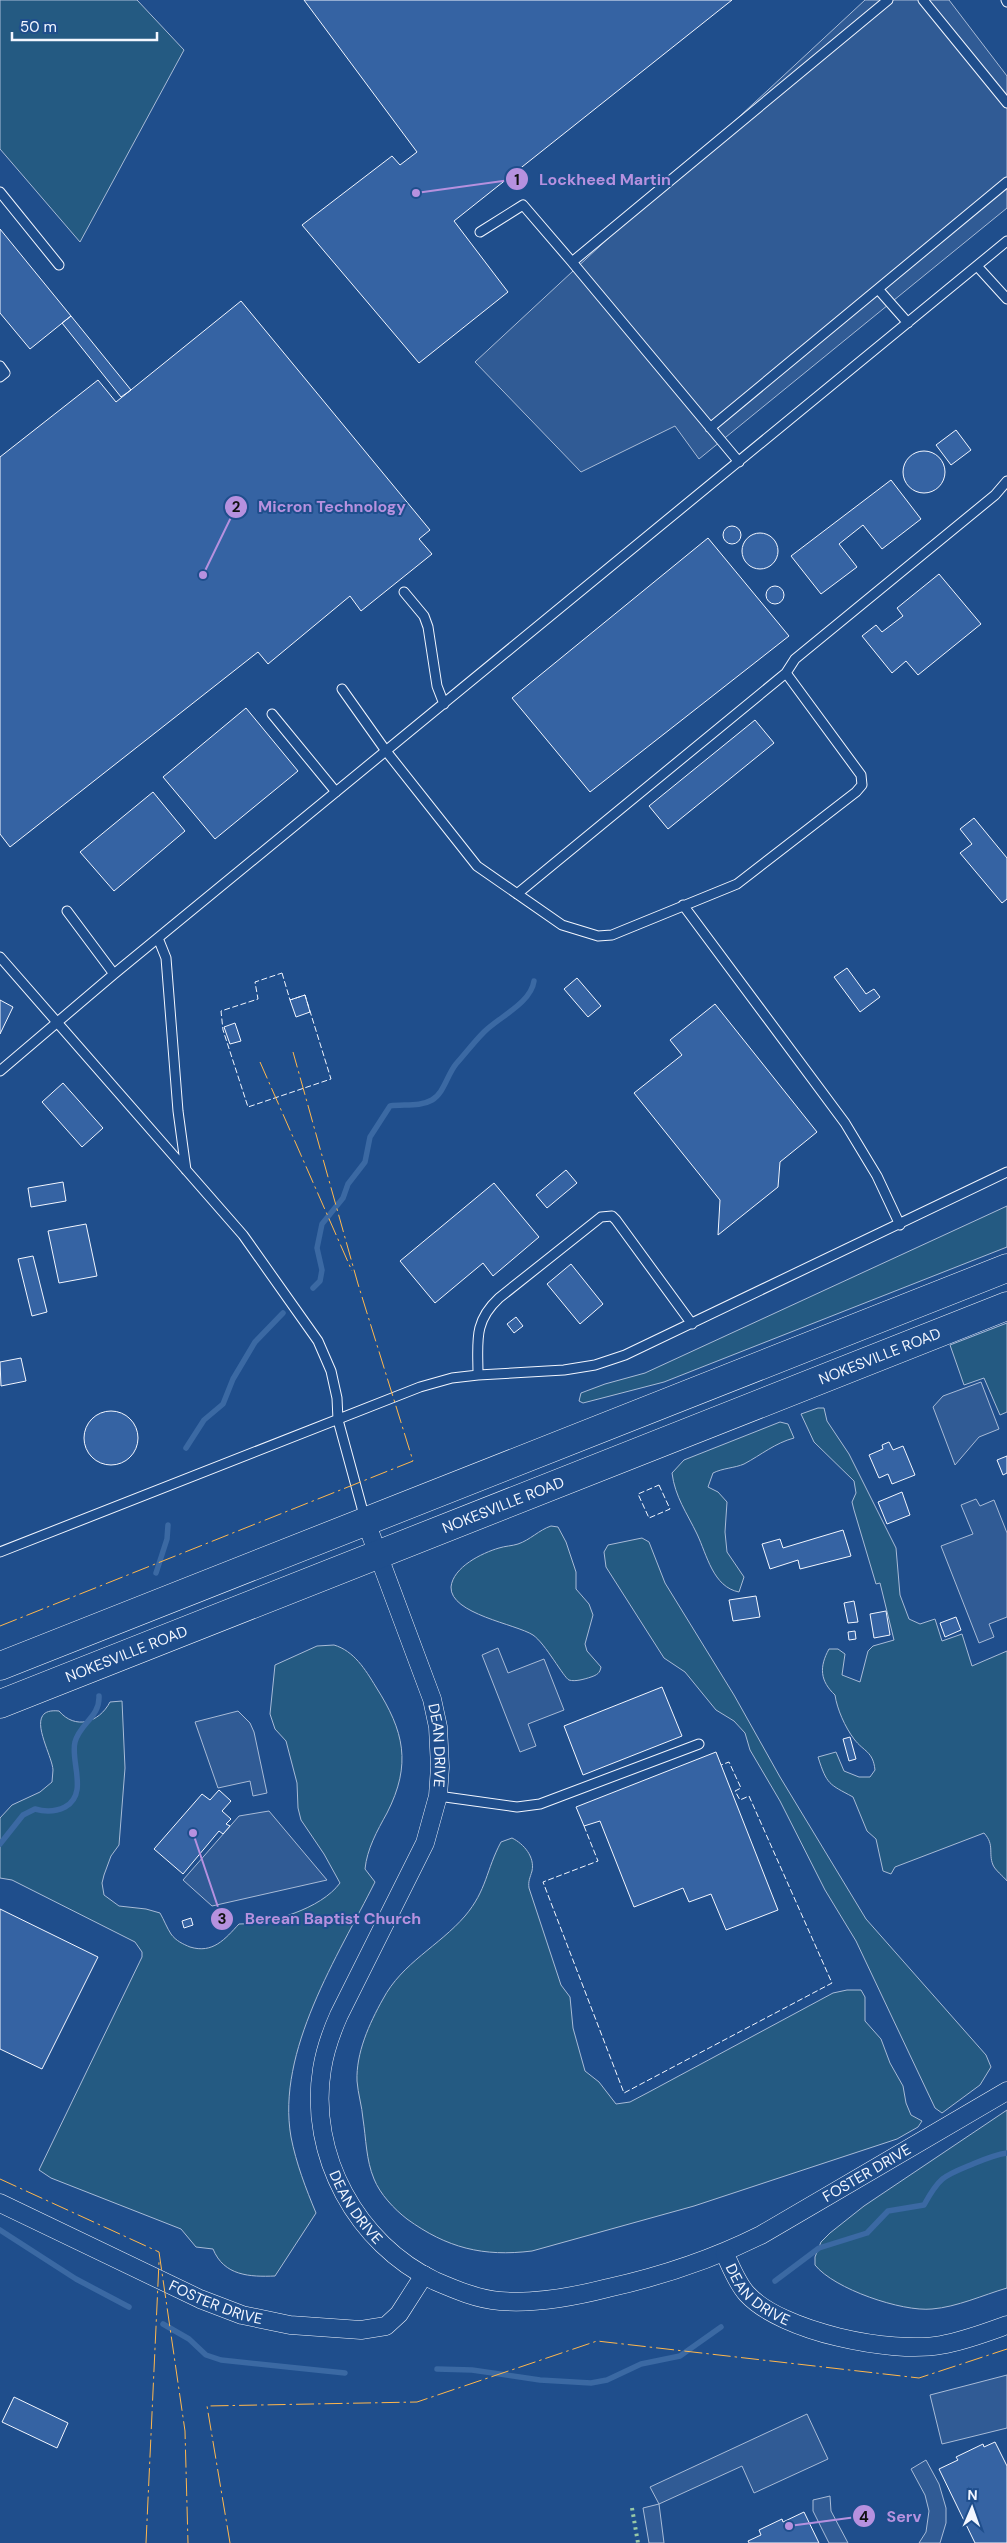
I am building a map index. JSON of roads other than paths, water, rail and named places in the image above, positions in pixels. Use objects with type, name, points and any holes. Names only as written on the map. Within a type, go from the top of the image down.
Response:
[{"type":"highway","points":[[0,1666],[1007,1268]]},
{"type":"highway","points":[[919,1303],[932,1334]]},
{"type":"highway","name":"NOKESVILLE ROAD","points":[[0,1704],[932,1334],[1007,1306]]},
{"type":"street","name":"DEAN DRIVE","points":[[366,1522],[432,1699],[440,1749],[438,1796],[431,1828],[415,1867],[349,1994],[330,2037],[321,2071],[322,2122],[327,2151],[340,2187],[349,2205],[381,2243],[424,2275],[464,2293],[481,2298],[499,2301],[539,2300],[584,2294],[666,2274],[724,2254],[742,2289],[762,2307],[787,2321],[828,2334],[876,2344],[910,2347],[940,2346],[977,2337],[1007,2325]]},
{"type":"street","name":"FOSTER DRIVE","points":[[724,2254],[761,2235],[1007,2091]]},
{"type":"street","name":"FOSTER DRIVE","points":[[0,2203],[200,2299],[242,2315],[290,2325],[361,2330],[386,2326],[399,2314],[424,2275]]},
{"type":"lane","points":[[572,262],[888,0]]},
{"type":"lane","points":[[923,0],[1007,103]]},
{"type":"lane","points":[[710,428],[1007,182]]},
{"type":"lane","points":[[0,192],[60,265]]},
{"type":"lane","points":[[480,232],[523,205],[739,462]]},
{"type":"lane","points":[[0,1071],[114,974],[1007,241]]},
{"type":"lane","points":[[977,266],[1007,299]]},
{"type":"lane","points":[[878,289],[908,323]]},
{"type":"lane","points":[[0,366],[5,373],[0,376]]},
{"type":"lane","points":[[517,894],[786,673],[794,659],[995,495],[1007,481]]},
{"type":"lane","points":[[404,592],[424,616],[428,627],[437,686],[444,704]]},
{"type":"lane","points":[[342,688],[386,751],[477,866],[562,925],[598,936],[622,931],[737,884],[856,792],[862,785],[861,775],[786,673]]},
{"type":"lane","points":[[272,714],[336,792]]},
{"type":"lane","points":[[683,905],[845,1123],[877,1176],[900,1225]]},
{"type":"lane","points":[[67,911],[114,974]]},
{"type":"lane","points":[[158,938],[166,958],[178,1111],[186,1170]]},
{"type":"lane","points":[[0,957],[243,1235],[318,1341],[331,1371],[337,1398],[338,1420],[366,1522]]},
{"type":"lane","points":[[0,1552],[420,1387],[452,1378],[564,1370],[595,1365],[625,1355],[900,1225],[1007,1172]]},
{"type":"lane","points":[[478,1375],[478,1333],[485,1312],[498,1298],[601,1217],[612,1216],[616,1220],[692,1324]]},
{"type":"lane","points":[[438,1796],[517,1807],[540,1804],[699,1744]]},
{"type":"waterway","points":[[313,1288],[320,1281],[322,1270],[317,1248],[322,1224],[343,1198],[348,1184],[365,1162],[370,1137],[390,1106],[422,1104],[436,1097],[456,1064],[490,1026],[521,1003],[532,989],[534,981]]},
{"type":"waterway","points":[[186,1448],[204,1420],[223,1404],[233,1379],[255,1342],[283,1313]]},
{"type":"waterway","points":[[156,1573],[167,1539],[168,1525]]},
{"type":"waterway","points":[[0,1844],[23,1815],[35,1809],[46,1811],[58,1810],[72,1801],[76,1794],[77,1786],[75,1742],[81,1730],[93,1715],[99,1696]]},
{"type":"waterway","points":[[775,2281],[819,2248],[867,2233],[888,2211],[924,2205],[939,2182],[955,2171],[1007,2153]]},
{"type":"waterway","points":[[0,2230],[76,2279],[129,2307]]},
{"type":"waterway","points":[[163,2324],[189,2339],[206,2355],[221,2360],[345,2373]]},
{"type":"waterway","points":[[437,2369],[472,2370],[540,2380],[591,2383],[607,2380],[641,2364],[680,2356],[721,2327]]},
{"type":"place","name":"Lockheed Martin","points":[[416,193]]},
{"type":"place","name":"Micron Technology","points":[[203,575]]},
{"type":"place","name":"Berean Baptist Church","points":[[193,1833]]},
{"type":"place","name":"Serv","points":[[789,2526]]}]
